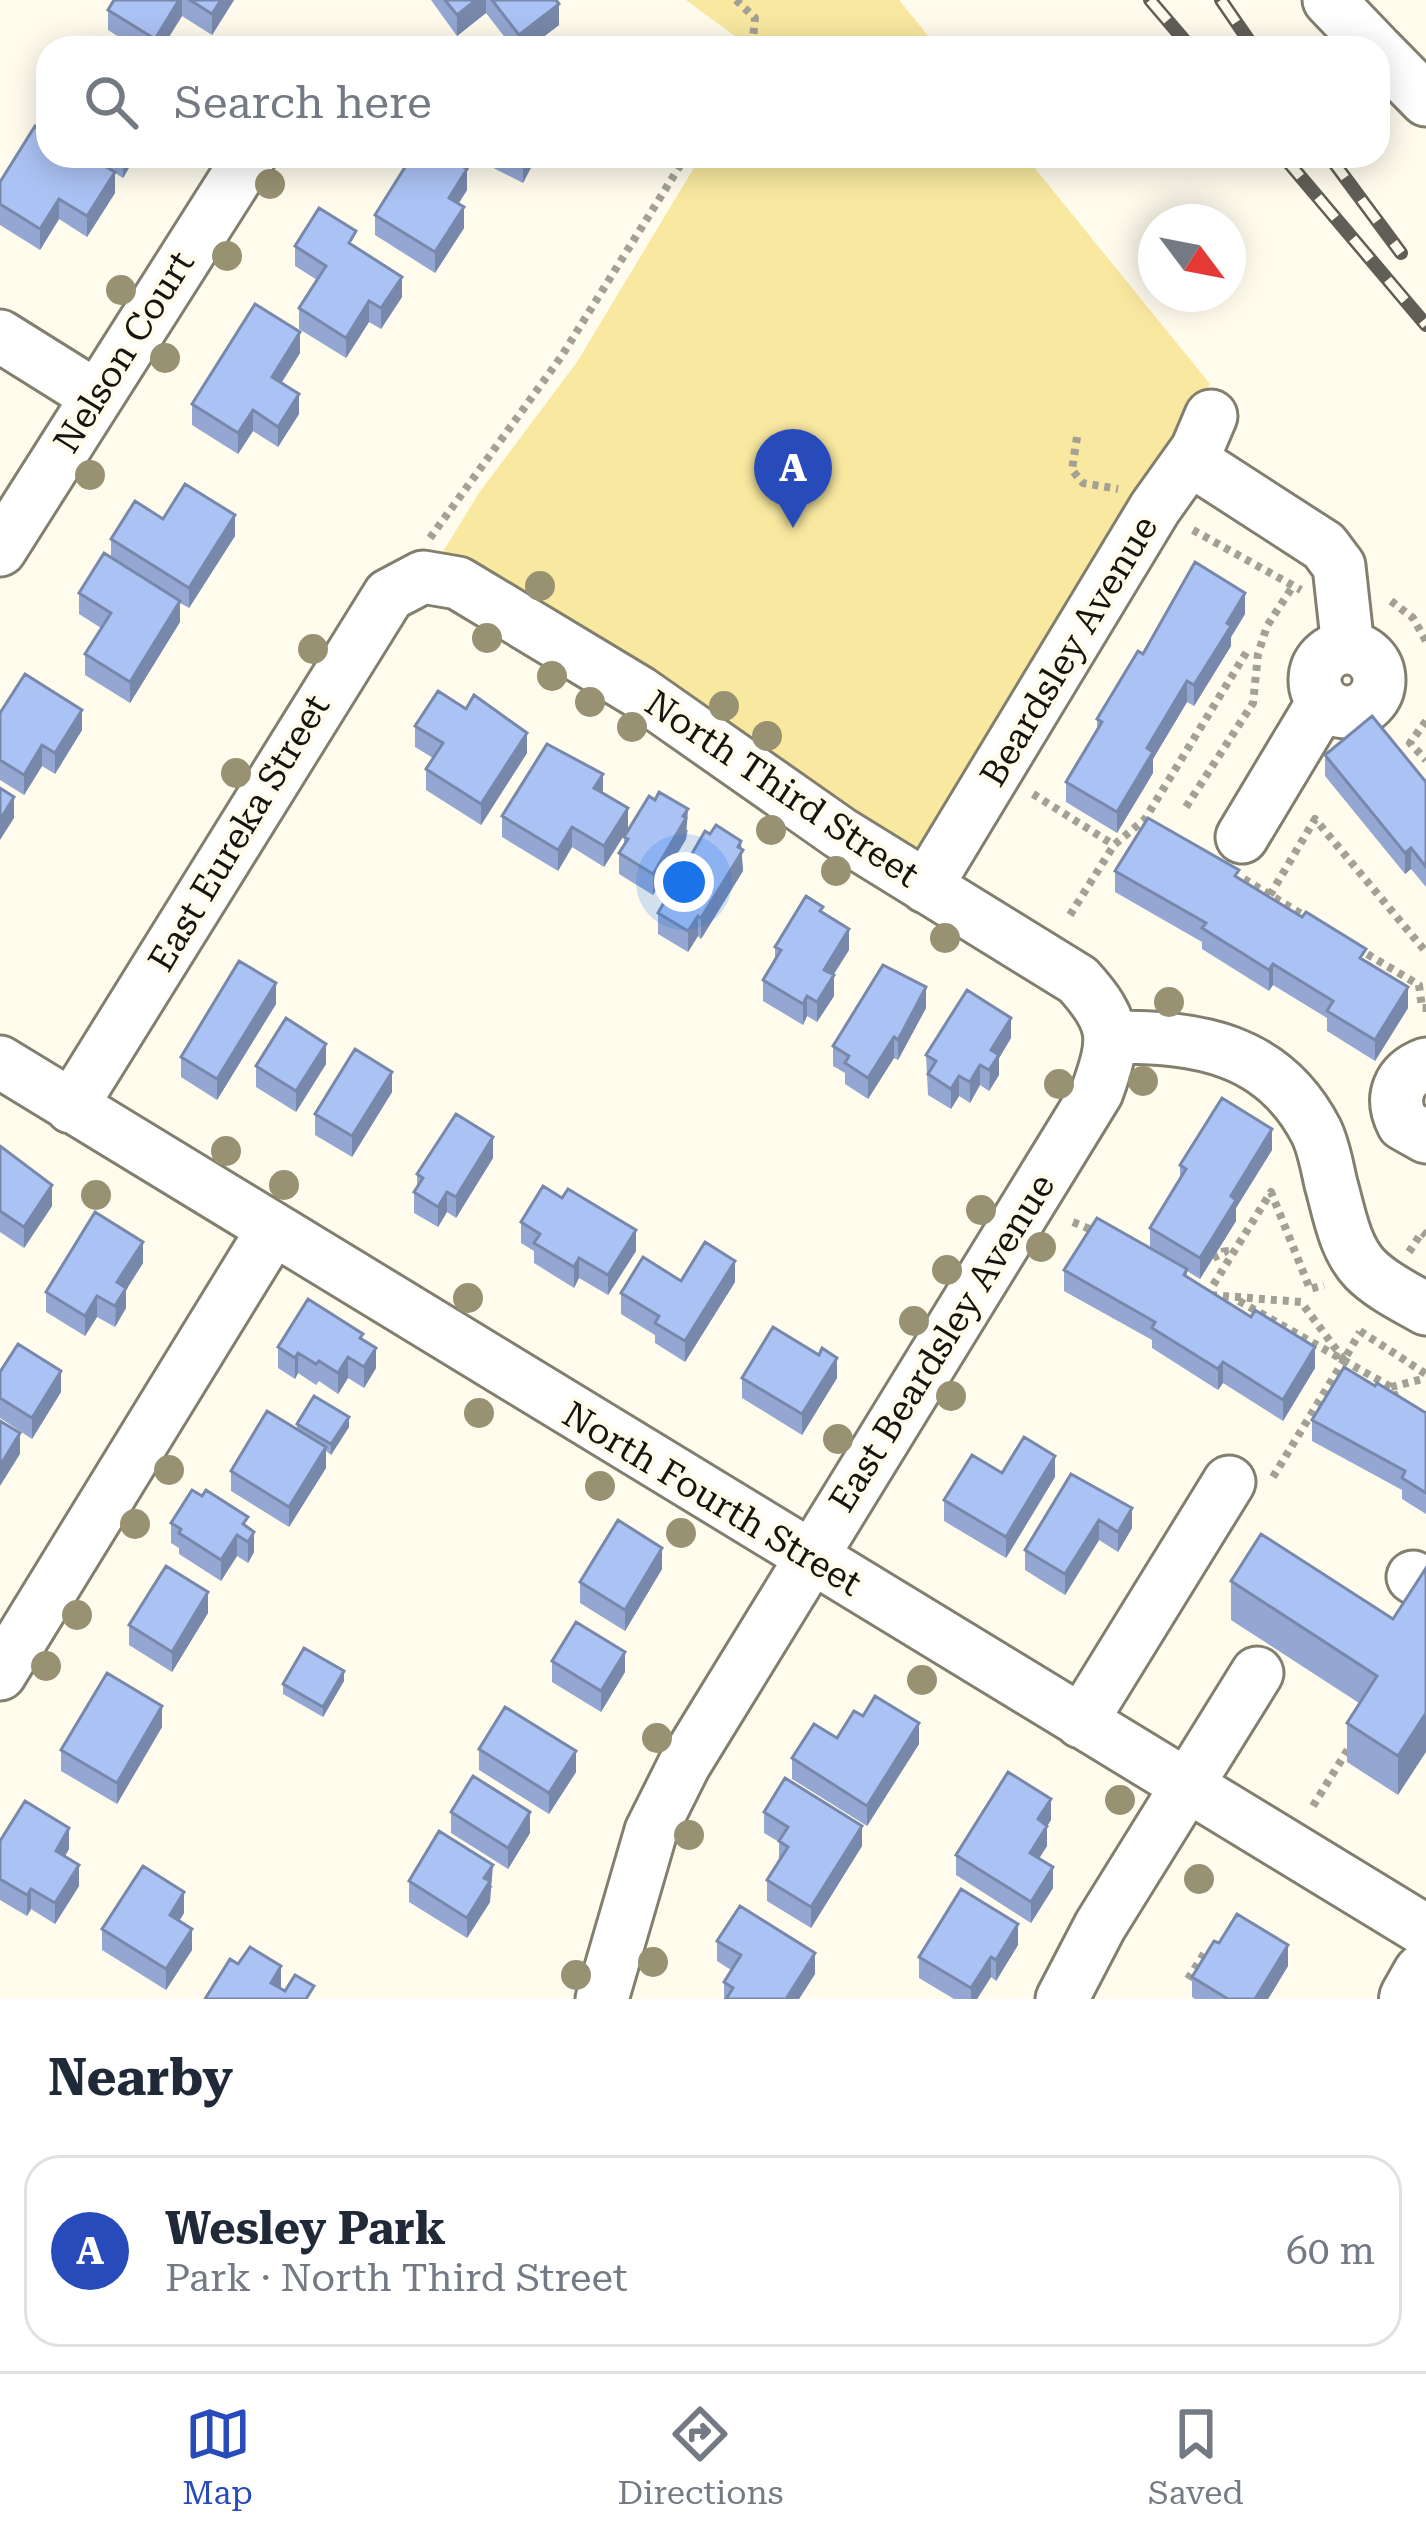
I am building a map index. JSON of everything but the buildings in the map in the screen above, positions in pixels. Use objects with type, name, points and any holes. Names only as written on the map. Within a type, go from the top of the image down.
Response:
[{"type":"main road","points":[[1413,1999],[1426,1976]]},
{"type":"street","points":[[1329,0],[1364,36]]},
{"type":"street","points":[[1390,63],[1426,100]]},
{"type":"street","name":"Nelson Court","points":[[0,550],[242,168]]},
{"type":"street","points":[[0,336],[96,396]]},
{"type":"street","name":"Beardsley Avenue","points":[[926,887],[1201,438],[1310,568]]},
{"type":"street","points":[[1238,855],[1323,702],[1352,712],[1376,694],[1374,663],[1348,648],[1339,566],[1310,568]]},
{"type":"street","name":"North Third Street","points":[[423,577],[458,583],[639,692],[840,833],[1078,980],[1097,1001],[1113,1036]]},
{"type":"street","name":"East Eureka Street","points":[[71,1106],[388,595],[423,577]]},
{"type":"street","points":[[1113,1036],[1174,1038],[1222,1048],[1269,1072],[1293,1096],[1318,1134],[1347,1242],[1363,1267],[1389,1289],[1426,1309]]},
{"type":"street","name":"East Beardsley Avenue","points":[[602,1999],[651,1832],[683,1765],[1097,1092],[1113,1036]]},
{"type":"street","name":"North Fourth Street","points":[[0,1062],[1426,1930]]},
{"type":"street","points":[[1318,1134],[1412,1125],[1395,1100],[1404,1077],[1426,1064]]},
{"type":"street","points":[[0,1674],[272,1231]]},
{"type":"street","points":[[1081,1722],[1245,1476]]},
{"type":"street","points":[[1062,1999],[1079,1962],[1257,1673]]},
{"type":"path","points":[[736,0],[755,18],[753,36]]},
{"type":"path","points":[[423,577],[427,544],[561,357],[679,168]]},
{"type":"path","points":[[1077,437],[1072,470],[1083,483],[1136,496]]},
{"type":"path","points":[[1070,915],[1114,845],[1145,819],[1267,626],[1310,568],[1177,521]]},
{"type":"path","points":[[1391,601],[1413,618],[1426,641]]},
{"type":"path","points":[[1230,638],[1253,651]]},
{"type":"path","points":[[1186,807],[1253,703],[1253,651]]},
{"type":"path","points":[[1426,721],[1411,743],[1426,760]]},
{"type":"path","points":[[1017,784],[1114,845]]},
{"type":"path","points":[[1145,819],[1163,830]]},
{"type":"path","points":[[1270,895],[1315,819],[1426,952]]},
{"type":"path","points":[[1238,855],[1270,895],[1326,929]]},
{"type":"path","points":[[1344,940],[1418,985],[1422,1008],[1426,1008]]},
{"type":"path","points":[[1207,1295],[1222,1253],[1251,1223],[1271,1192],[1310,1289]]},
{"type":"path","points":[[1233,1212],[1251,1223]]},
{"type":"path","points":[[1072,1222],[1113,1239]]},
{"type":"path","points":[[1301,1302],[1310,1289],[1341,1280]]},
{"type":"path","points":[[1189,1283],[1207,1295],[1301,1302],[1344,1360]]},
{"type":"path","points":[[1233,1297],[1390,1387],[1409,1411]]},
{"type":"path","points":[[1246,1330],[1258,1311]]},
{"type":"path","points":[[1288,1342],[1294,1332]]},
{"type":"path","points":[[1245,1476],[1273,1478],[1360,1332]]},
{"type":"path","points":[[1390,1387],[1426,1378]]},
{"type":"path","points":[[1371,1396],[1380,1381]]},
{"type":"path","points":[[1313,1806],[1360,1731]]},
{"type":"path","points":[[1188,1979],[1207,1949],[1218,1956]]},
{"type":"shaded area","points":[[686,0],[899,0],[928,36],[735,36]]},
{"type":"shaded area","points":[[694,168],[1035,168],[1138,295],[1138,312],[1152,312],[1210,384],[926,886],[436,563],[479,493],[577,362]]},
{"type":"railway","points":[[1150,0],[1181,36]]},
{"type":"railway","points":[[1221,0],[1246,36]]},
{"type":"railway","points":[[1293,168],[1426,325]]},
{"type":"railway","points":[[1338,168],[1401,253]]},
{"type":"place","name":"Wesley Park","points":[[793,528]]}]
